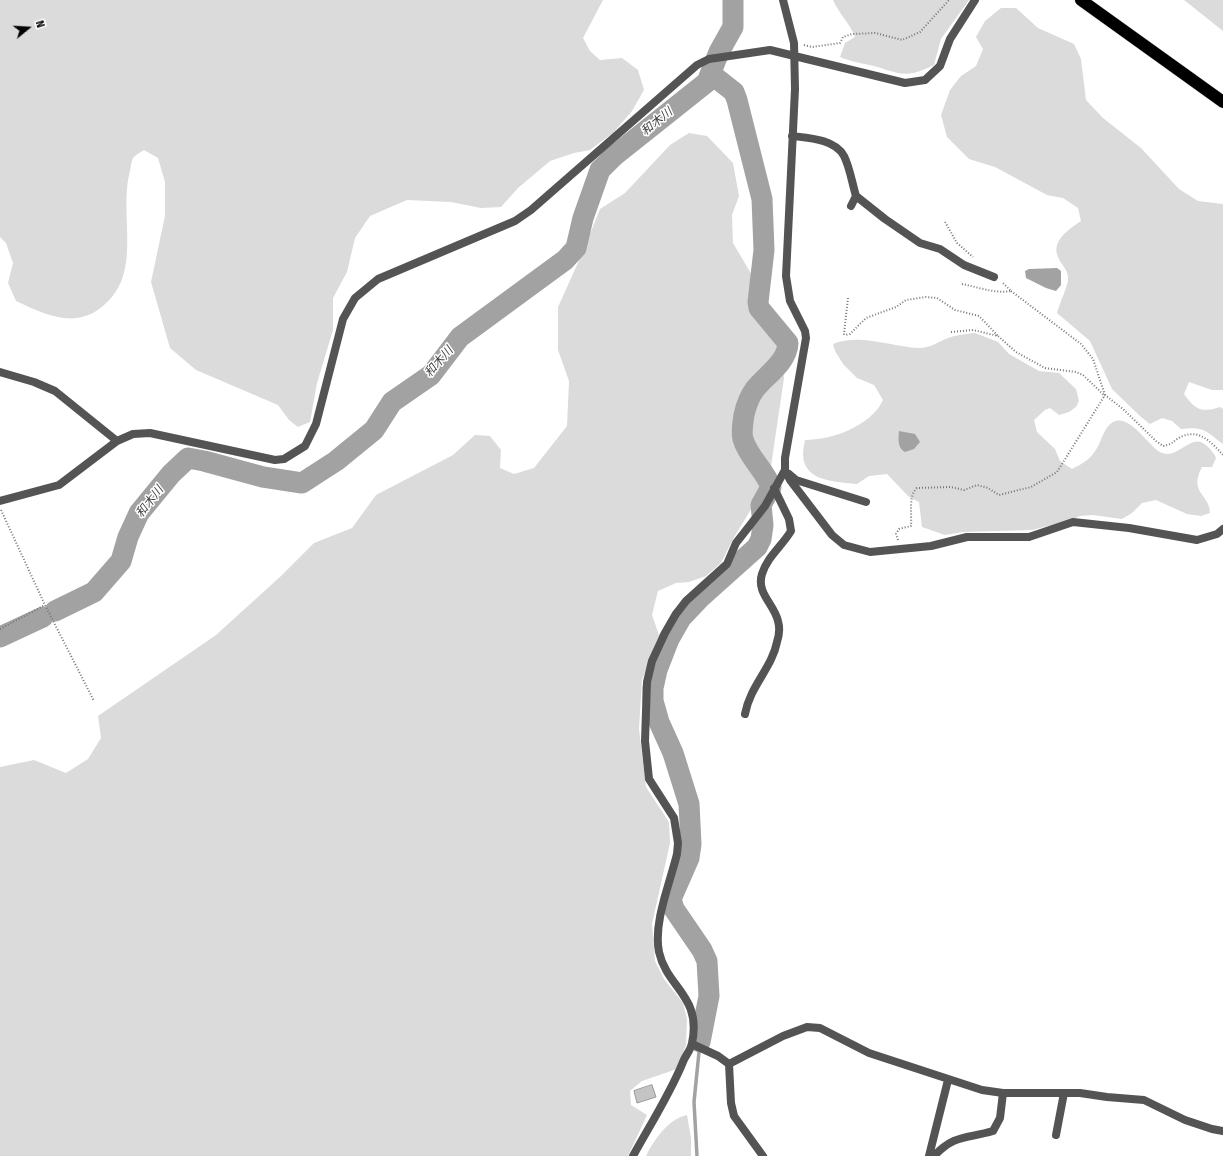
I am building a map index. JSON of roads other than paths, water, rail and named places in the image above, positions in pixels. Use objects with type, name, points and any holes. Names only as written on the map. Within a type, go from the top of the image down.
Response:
[{"type":"highway","points":[[1081,0],[1223,102]]},
{"type":"street","points":[[783,0],[794,43],[795,89],[786,276],[790,301],[802,324],[806,338],[806,348],[785,458],[785,470],[790,480],[832,535],[844,545],[870,552],[930,546],[967,537],[1029,537],[1073,522],[1129,528],[1197,540],[1217,534],[1223,529]]},
{"type":"street","points":[[0,501],[59,485],[117,441],[133,434],[150,433],[275,460],[284,459],[296,453],[305,446],[316,424],[343,319],[355,298],[378,279],[515,221],[526,214],[697,65],[710,59],[770,50],[906,83],[925,80],[940,66],[950,39],[975,0]]},
{"type":"street","points":[[792,136],[812,138],[836,148],[844,155],[856,196],[885,219],[920,243],[940,250],[964,265],[994,277]]},
{"type":"street","points":[[851,206],[856,196]]},
{"type":"street","points":[[0,372],[34,382],[55,391],[117,441]]},
{"type":"street","points":[[633,1156],[678,1075],[693,1044],[692,1013],[689,1002],[663,963],[659,951],[659,921],[675,861],[678,843],[674,818],[649,779],[645,741],[647,682],[652,662],[664,633],[676,614],[686,601],[727,564],[736,543],[765,506],[785,470]]},
{"type":"street","points":[[785,470],[796,480],[866,502]]},
{"type":"street","points":[[745,714],[751,694],[777,644],[779,631],[778,620],[765,598],[761,584],[762,574],[771,556],[791,531],[789,519],[774,488]]},
{"type":"street","points":[[729,1064],[782,1036],[807,1027],[820,1028],[868,1053],[982,1090],[1003,1094],[1034,1092],[1080,1093],[1107,1098],[1144,1100],[1185,1120],[1223,1131]]},
{"type":"street","points":[[693,1044],[729,1064]]},
{"type":"street","points":[[729,1064],[731,1103],[734,1116],[763,1156]]},
{"type":"street","points":[[929,1156],[948,1080]]},
{"type":"street","points":[[1056,1135],[1064,1093]]},
{"type":"street","points":[[934,1156],[945,1144],[951,1141],[993,1131],[1000,1118],[1003,1094]]},
{"type":"waterway","name":"和木川","points":[[55,611],[94,592],[121,561],[128,537],[139,513],[171,474],[188,458],[263,477],[302,483],[336,461],[374,430],[392,402],[431,375],[460,337],[565,260],[576,248],[583,218],[600,170],[614,156],[707,82],[719,52],[733,27],[733,0]]},
{"type":"waterway","points":[[700,1042],[709,996],[707,961],[702,950],[674,909],[671,899],[689,858],[691,844],[689,804],[673,753],[659,722],[653,701],[653,688],[657,670],[669,639],[681,618],[700,598],[757,547],[761,539],[763,525],[761,505],[771,487],[765,475],[745,446],[742,436],[743,421],[751,395],[780,363],[787,350],[788,343],[759,308],[758,302],[764,250],[762,199],[734,92],[711,74]]},
{"type":"waterway","name":"和木川","points":[[0,637],[43,617]]},
{"type":"waterway","points":[[697,1156],[694,1102],[700,1042]]}]
